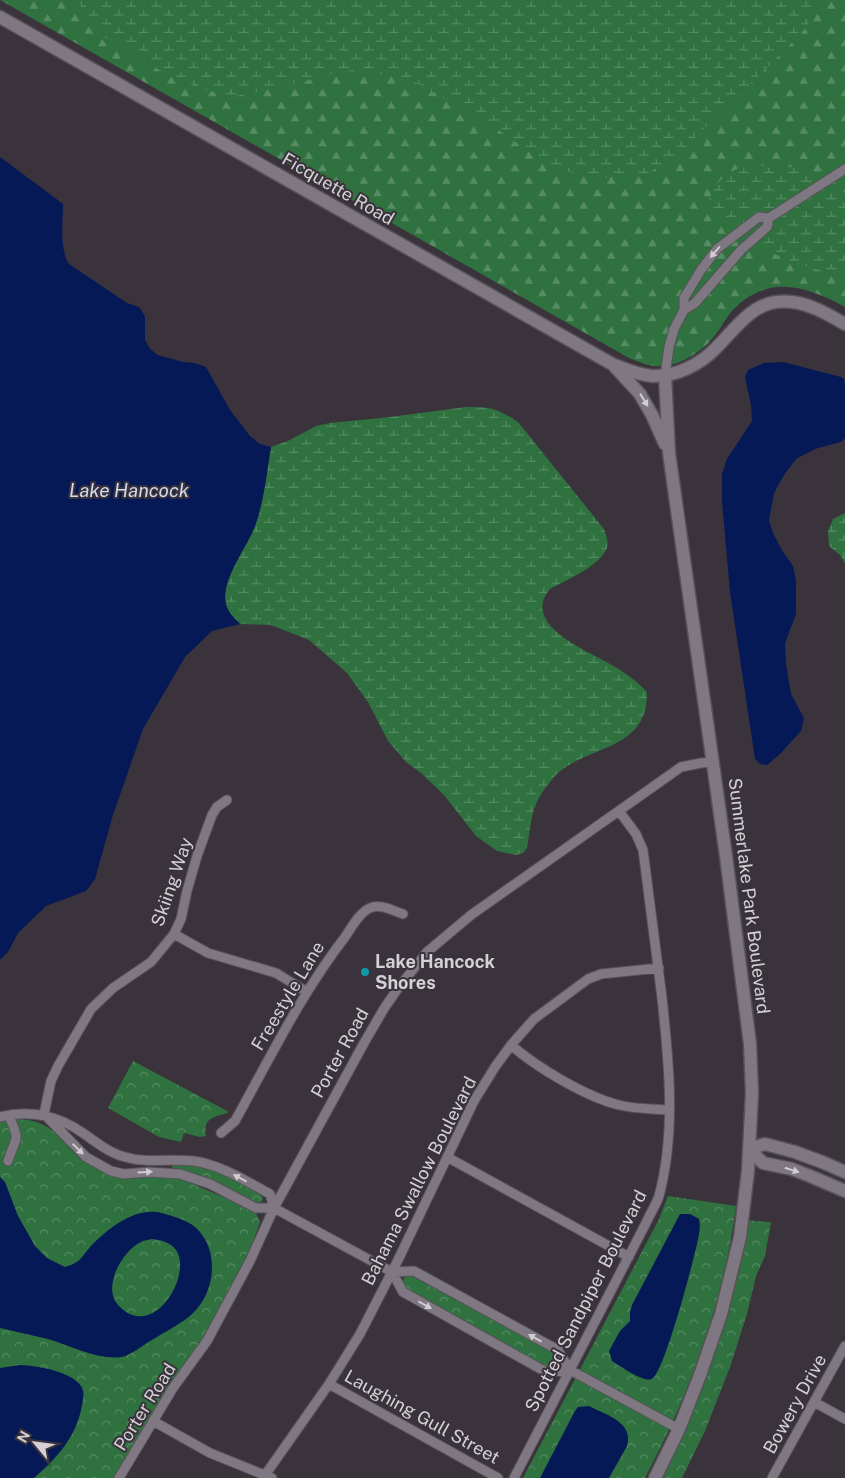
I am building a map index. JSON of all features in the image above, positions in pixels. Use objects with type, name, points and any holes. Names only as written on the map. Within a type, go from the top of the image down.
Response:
[{"type":"main road","name":"Ficquette Road","points":[[0,17],[612,364],[642,374],[653,376],[665,375]]},
{"type":"main road","points":[[665,375],[676,373],[698,364],[718,347],[744,317],[753,310],[766,305],[777,302],[807,305],[845,324]]},
{"type":"main road","points":[[612,364],[640,394],[652,415],[669,453]]},
{"type":"main road","name":"Summerlake Park Boulevard","points":[[655,1478],[678,1430],[700,1375],[723,1304],[740,1237],[749,1150],[752,1093],[750,1044],[714,762],[669,453],[665,375]]},
{"type":"main road","points":[[845,1172],[801,1154],[765,1144],[749,1150],[763,1163],[792,1169],[845,1192]]},
{"type":"street","name":"Summerlake Park Boulevard","points":[[684,310],[684,298],[701,270],[717,249],[759,217],[769,218],[845,169]]},
{"type":"street","name":"Summerlake Park Boulevard","points":[[665,375],[674,328],[684,310],[695,303],[741,250],[767,227],[769,218]]},
{"type":"street","points":[[731,237],[741,250]]},
{"type":"street","name":"Porter Road","points":[[120,1478],[174,1388],[207,1341],[250,1261],[274,1208],[385,1007],[427,952],[471,915],[681,767],[714,762]]},
{"type":"street","name":"Skiing Way","points":[[44,1114],[58,1066],[90,1009],[113,988],[151,962],[174,934],[181,919],[197,856],[212,815],[227,800]]},
{"type":"street","name":"Spotted Sandpiper Boulevard","points":[[514,1478],[629,1257],[658,1197],[666,1162],[669,1110],[669,1055],[659,968],[643,850],[636,834],[619,811]]},
{"type":"street","name":"Freestyle Lane","points":[[221,1133],[235,1121],[306,992],[364,912],[371,907],[377,906],[402,914]]},
{"type":"street","points":[[174,934],[208,953],[276,973],[306,992]]},
{"type":"street","name":"Bahama Swallow Boulevard","points":[[266,1477],[329,1384],[360,1334],[474,1102],[494,1067],[534,1020],[588,979],[601,974],[659,968]]},
{"type":"street","points":[[511,1045],[537,1065],[599,1099],[638,1109],[669,1110]]},
{"type":"street","points":[[4,1116],[44,1114],[70,1124],[100,1146],[116,1154],[145,1161],[194,1161],[230,1172],[270,1194],[274,1208]]},
{"type":"street","points":[[44,1114],[86,1156],[111,1171],[124,1174],[165,1172],[180,1174],[210,1184],[256,1208],[274,1208],[392,1272],[414,1271],[558,1350],[570,1370],[678,1430]]},
{"type":"street","points":[[4,1116],[16,1130],[17,1138],[8,1161]]},
{"type":"street","points":[[447,1157],[629,1257]]},
{"type":"street","points":[[165,1172],[166,1161]]},
{"type":"street","points":[[392,1272],[403,1292],[538,1368],[546,1372],[570,1370]]},
{"type":"street","name":"Bowery Drive","points":[[772,1478],[845,1346]]},
{"type":"street","name":"Laughing Gull Street","points":[[329,1384],[498,1478]]},
{"type":"street","points":[[814,1402],[845,1419]]},
{"type":"street","points":[[153,1422],[210,1453],[266,1477]]},
{"type":"green space","points":[[0,0],[845,0],[845,307],[817,294],[790,287],[776,287],[763,290],[749,297],[736,307],[711,341],[688,358],[671,365],[662,366],[641,363],[629,358]]},
{"type":"green space","points":[[79,0],[825,0],[801,34],[671,161],[647,173],[602,178],[554,169],[494,127],[413,81],[362,69],[333,73],[306,81],[232,97],[199,88],[168,75],[106,38],[85,18]]},
{"type":"green space","points":[[743,166],[786,166],[807,172],[845,193],[845,271],[823,271],[778,256],[739,235],[715,215],[708,201],[715,188],[721,179]]},
{"type":"green space","points":[[466,407],[494,409],[518,422],[604,529],[608,543],[603,555],[590,567],[550,589],[543,602],[543,614],[560,635],[625,673],[647,692],[645,710],[639,724],[630,734],[618,742],[576,761],[556,774],[550,781],[537,802],[531,821],[527,848],[523,853],[516,855],[497,851],[476,836],[444,795],[421,773],[406,762],[388,741],[368,702],[347,673],[309,640],[271,625],[240,624],[230,613],[226,603],[225,592],[228,580],[252,533],[259,514],[271,447],[290,440],[316,426],[330,423]]},
{"type":"green space","points":[[845,513],[845,563],[840,555],[829,546],[828,531],[833,519]]},
{"type":"green space","points":[[133,1061],[229,1112],[212,1118],[209,1121],[206,1136],[200,1137],[184,1133],[181,1142],[159,1137],[108,1108]]},
{"type":"green space","points":[[16,1119],[31,1121],[52,1130],[83,1161],[95,1168],[117,1176],[126,1177],[163,1175],[177,1177],[248,1208],[256,1213],[260,1222],[251,1248],[199,1345],[152,1414],[115,1478],[0,1478],[0,1122]]},
{"type":"green space","points":[[174,1164],[186,1164],[219,1172],[261,1193],[263,1200],[256,1204],[174,1170],[172,1167]]},
{"type":"green space","points":[[668,1196],[736,1206],[723,1277],[703,1346],[677,1413],[645,1478],[523,1478],[659,1219]]},
{"type":"green space","points":[[742,1220],[771,1222],[765,1256],[756,1276],[747,1314],[730,1367],[705,1431],[682,1478],[655,1478],[700,1375]]},
{"type":"green space","points":[[410,1275],[551,1351],[557,1356],[556,1365],[548,1369],[405,1291],[402,1283],[405,1276]]},
{"type":"water","name":"Lake Hancock","points":[[0,157],[63,204],[63,243],[69,264],[127,303],[139,307],[145,316],[145,340],[150,349],[158,355],[206,367],[230,410],[250,436],[260,444],[271,447],[259,514],[252,533],[228,580],[225,592],[226,603],[230,613],[240,624],[212,631],[185,657],[143,729],[113,815],[95,879],[86,891],[46,906],[18,933],[8,952],[0,960]]},
{"type":"water","points":[[783,362],[844,379],[845,438],[841,442],[815,449],[796,459],[774,493],[769,520],[773,533],[793,566],[796,581],[796,614],[785,643],[786,664],[791,694],[804,718],[801,731],[767,765],[760,764],[755,759],[730,592],[722,501],[722,474],[727,459],[752,421],[751,405],[745,377],[748,370],[764,363]]},
{"type":"water","points":[[0,1177],[5,1182],[18,1216],[35,1246],[47,1258],[65,1267],[78,1261],[112,1227],[129,1217],[147,1212],[160,1213],[189,1223],[203,1236],[208,1246],[212,1268],[211,1280],[203,1301],[191,1315],[180,1323],[126,1356],[113,1357],[84,1352],[48,1339],[0,1328]],"holes":[[[152,1239],[168,1243],[174,1247],[180,1261],[179,1274],[175,1288],[157,1310],[145,1316],[132,1315],[119,1306],[114,1298],[112,1290],[113,1280],[121,1261],[127,1253],[144,1241]]]},
{"type":"water","points":[[680,1214],[690,1214],[699,1219],[699,1234],[686,1287],[664,1357],[657,1372],[652,1379],[648,1380],[612,1361],[609,1351],[620,1331],[630,1321],[632,1305]]},
{"type":"water","points":[[20,1365],[44,1368],[62,1373],[81,1386],[83,1400],[76,1427],[65,1446],[34,1478],[0,1478],[0,1368]]},
{"type":"water","points":[[589,1406],[617,1420],[623,1425],[628,1438],[627,1446],[609,1478],[540,1478],[575,1411],[578,1407]]},
{"type":"place","name":"Lake Hancock Shores","points":[[365,972]]}]
